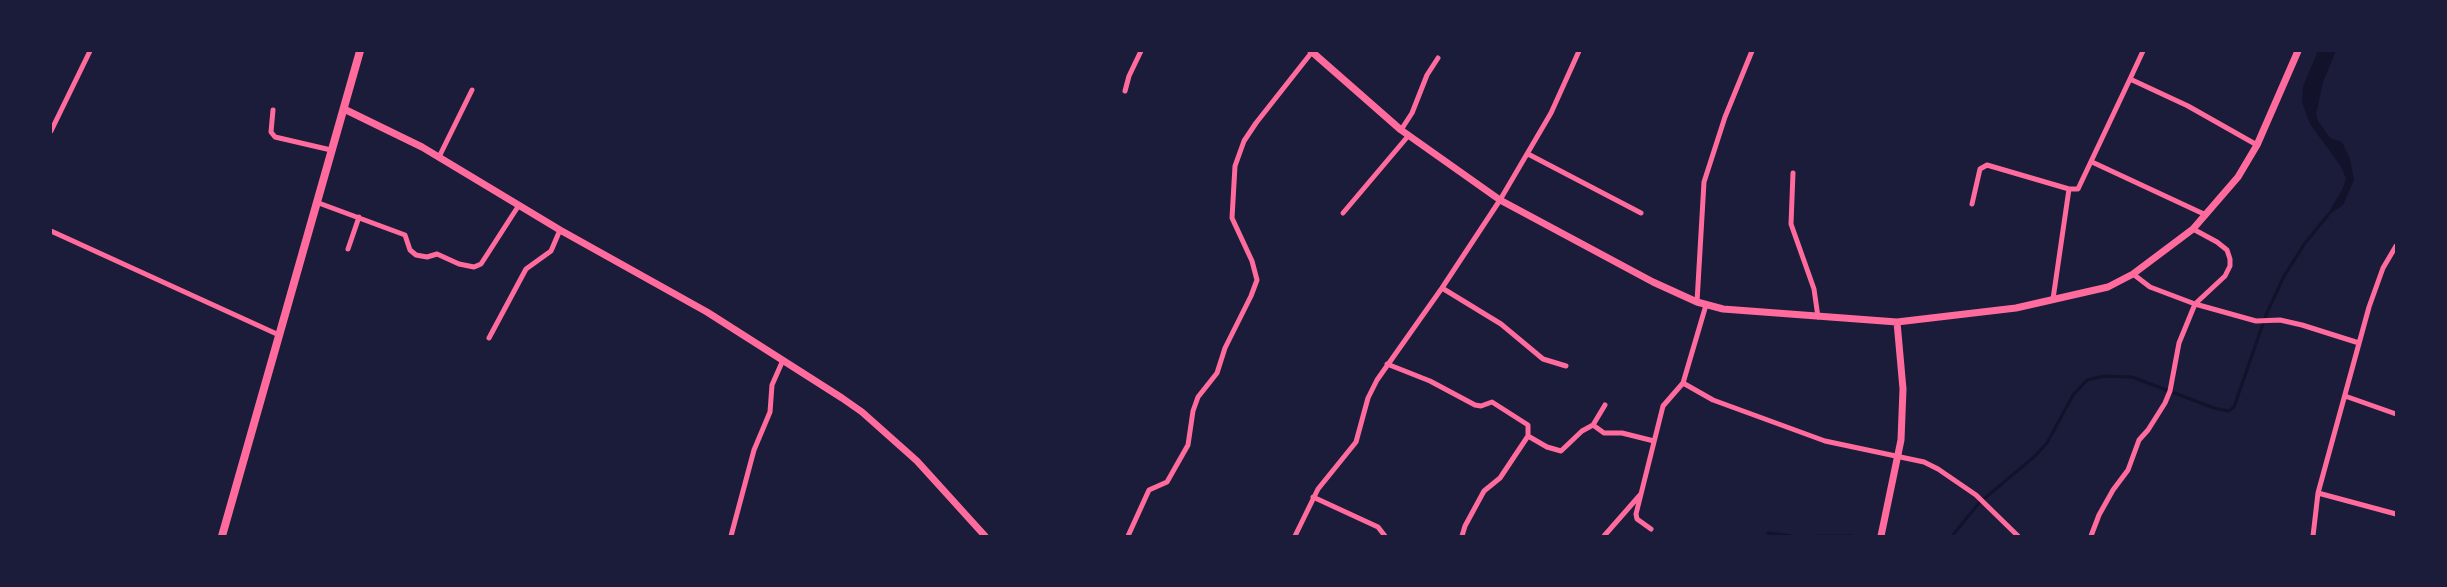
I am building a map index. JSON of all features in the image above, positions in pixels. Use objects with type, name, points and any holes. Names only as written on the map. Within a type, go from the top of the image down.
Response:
[{"type":"main road","points":[[222,536],[360,51]]},
{"type":"street","points":[[51,131],[90,51]]},
{"type":"street","points":[[1125,91],[1129,76],[1141,51]]},
{"type":"street","points":[[1295,536],[1313,497],[1325,478],[1356,442],[1370,393],[1387,364],[1442,288],[1528,154],[1560,94],[1579,51]]},
{"type":"street","points":[[1697,302],[1704,182],[1725,117],[1752,51]]},
{"type":"street","points":[[1972,204],[1980,169],[1983,165],[2069,189],[2075,190],[2081,186],[2143,51]]},
{"type":"street","points":[[1128,536],[1149,490],[1167,482],[1188,445],[1193,411],[1198,397],[1217,373],[1225,348],[1257,280],[1252,261],[1232,218],[1234,166],[1244,141],[1256,123],[1314,52],[1401,130],[1500,200],[1618,265],[1697,302],[1723,309],[1897,322],[1989,313],[2108,287],[2133,274],[2193,229],[2238,177],[2258,145],[2298,51]]},
{"type":"street","points":[[1401,130],[1412,113],[1427,75],[1438,58]]},
{"type":"street","points":[[2130,79],[2188,106],[2258,145]]},
{"type":"street","points":[[439,157],[472,90]]},
{"type":"street","points":[[344,109],[439,157],[560,230],[699,308],[843,398],[884,431],[940,484],[984,536]]},
{"type":"street","points":[[273,110],[271,132],[275,137],[331,150]]},
{"type":"street","points":[[1343,213],[1409,135]]},
{"type":"street","points":[[1528,154],[1641,213]]},
{"type":"street","points":[[2092,162],[2206,215]]},
{"type":"street","points":[[1793,173],[1791,224],[1814,289],[1818,317]]},
{"type":"street","points":[[2053,299],[2069,189]]},
{"type":"street","points":[[316,202],[405,235],[410,250],[416,255],[427,257],[437,254],[459,264],[474,267],[481,264],[519,206]]},
{"type":"street","points":[[348,249],[359,217]]},
{"type":"street","points":[[2091,536],[2099,515],[2113,490],[2128,470],[2139,440],[2165,403],[2170,391],[2179,343],[2195,304],[2225,276],[2230,259],[2226,250],[2217,242],[2193,229]]},
{"type":"street","points":[[489,339],[526,269],[551,251],[560,230]]},
{"type":"street","points":[[51,231],[279,335]]},
{"type":"street","points":[[2313,536],[2318,493],[2359,343],[2383,268],[2396,246]]},
{"type":"street","points":[[2133,274],[2150,287],[2195,304],[2256,321],[2280,320],[2302,325],[2359,343]]},
{"type":"street","points":[[1442,288],[1501,324],[1543,359],[1566,366]]},
{"type":"street","points":[[1651,529],[1636,517],[1654,441],[1663,406],[1683,382],[1706,305]]},
{"type":"street","points":[[1881,536],[1899,456],[1902,389],[1897,322]]},
{"type":"street","points":[[731,536],[756,441],[770,412],[772,385],[783,360]]},
{"type":"street","points":[[1387,364],[1430,381],[1475,405],[1492,402],[1528,425],[1528,436],[1500,478],[1484,491],[1462,536]]},
{"type":"street","points":[[1683,382],[1713,400],[1825,441],[1912,458],[1938,468],[1976,495],[2018,536]]},
{"type":"street","points":[[2345,396],[2396,414]]},
{"type":"street","points":[[1528,436],[1547,447],[1560,451],[1593,425],[1605,405]]},
{"type":"street","points":[[1593,425],[1604,433],[1622,433],[1654,441]]},
{"type":"street","points":[[2318,493],[2396,514]]},
{"type":"street","points":[[1604,536],[1641,494]]},
{"type":"street","points":[[1313,497],[1378,527],[1385,536]]},
{"type":"shaded area","points":[[2318,51],[2336,51],[2323,82],[2316,114],[2330,138],[2342,142],[2350,159],[2354,180],[2343,205],[2326,217],[2343,188],[2346,178],[2340,165],[2310,124],[2302,102],[2303,86]]},
{"type":"waterway","points":[[1952,536],[1979,503],[2035,456],[2047,443],[2073,395],[2087,380],[2104,376],[2132,377],[2214,408],[2229,411],[2234,407],[2266,315],[2284,276],[2305,243],[2328,215]]},
{"type":"waterway","points":[[1768,533],[1792,536]]},
{"type":"waterway","points":[[1816,536],[1852,536]]}]
